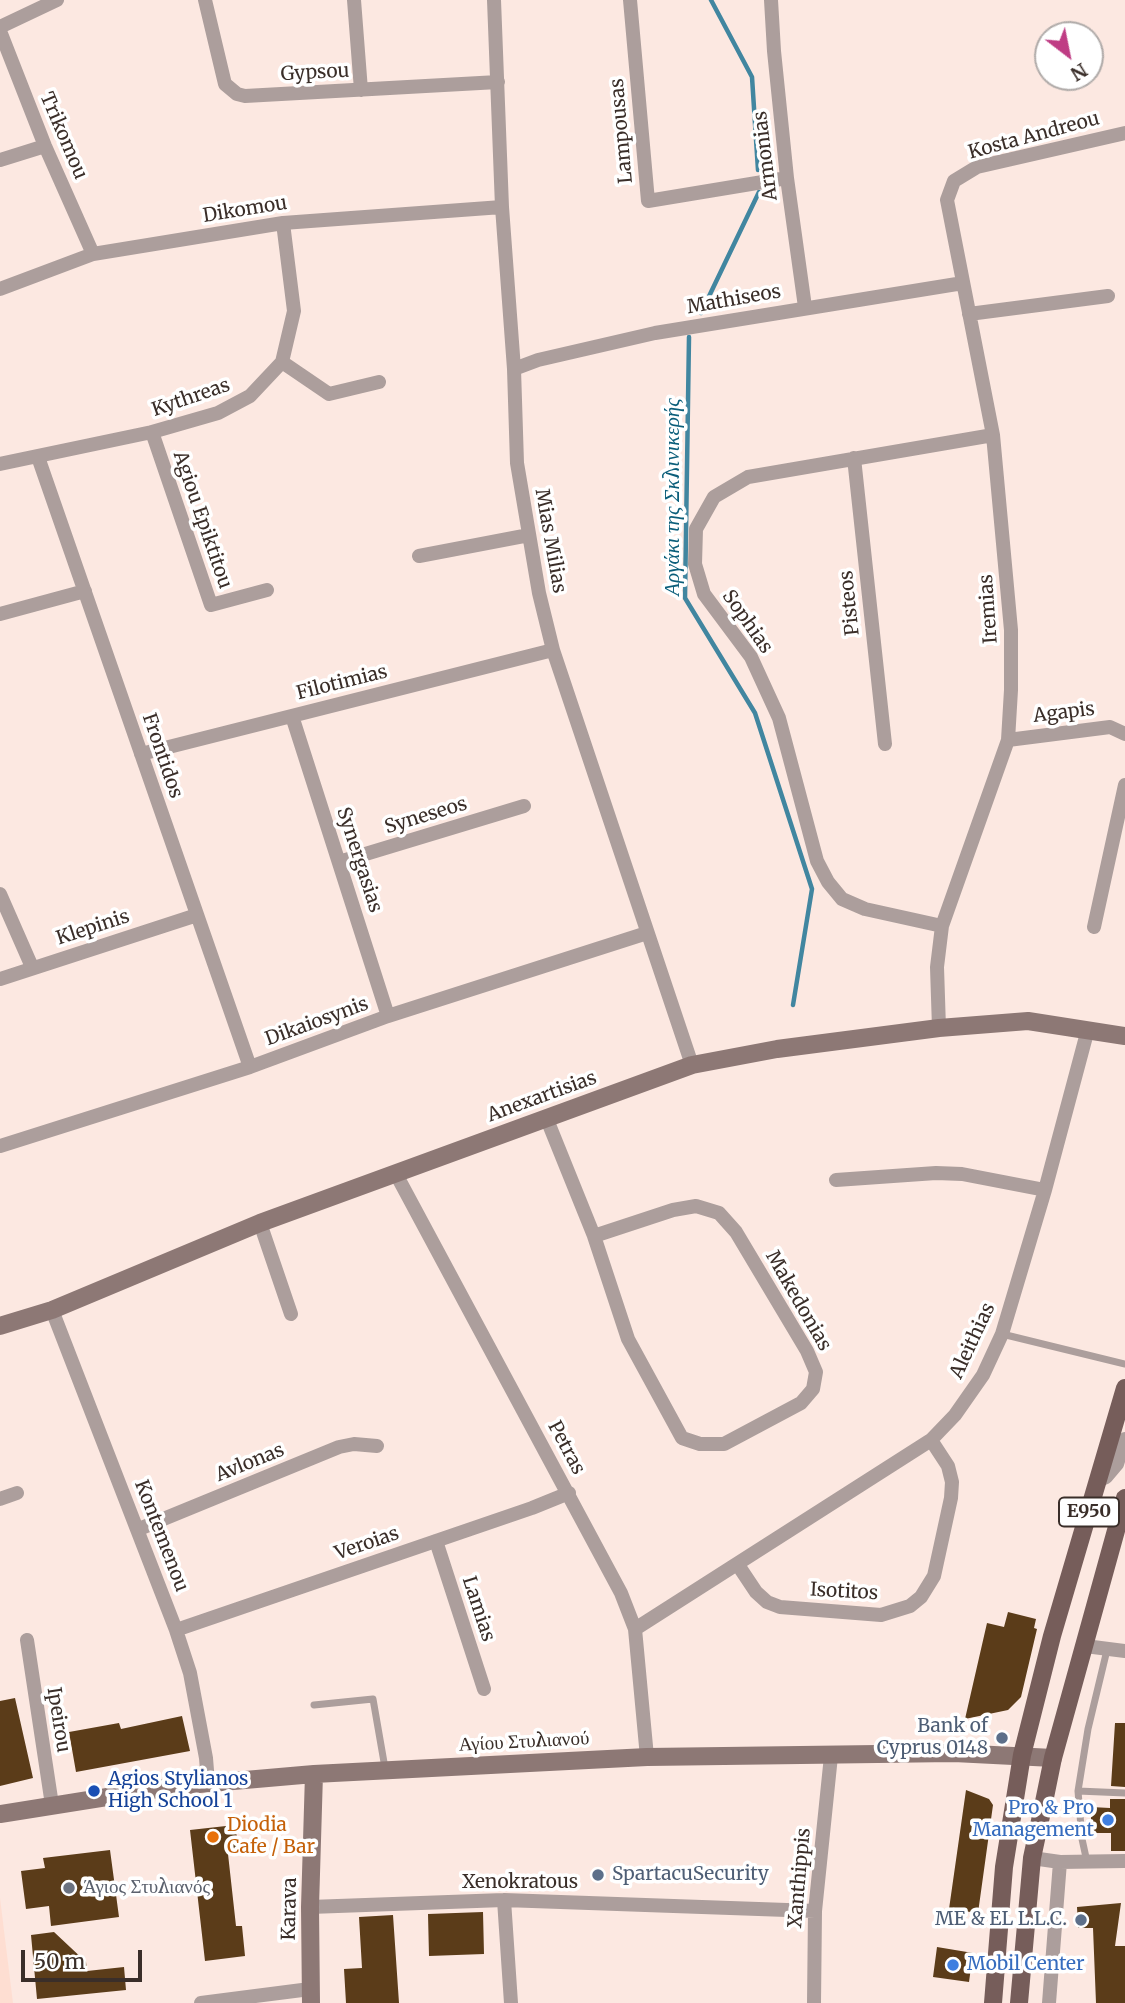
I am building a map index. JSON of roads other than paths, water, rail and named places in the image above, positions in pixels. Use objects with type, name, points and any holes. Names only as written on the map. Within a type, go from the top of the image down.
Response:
[{"type":"main road","name":"E950","points":[[993,2003],[1004,1867],[1022,1755],[1052,1636],[1125,1388]]},
{"type":"main road","name":"E950","points":[[1019,2002],[1032,1858],[1053,1758],[1125,1501]]},
{"type":"street","points":[[0,29],[57,0]]},
{"type":"street","name":"Gypsou","points":[[205,0],[225,84],[237,94],[245,96],[498,82]]},
{"type":"street","points":[[354,0],[360,90]]},
{"type":"street","name":"Mias Milias","points":[[494,0],[502,207],[514,369],[517,463],[539,593],[553,650],[692,1065]]},
{"type":"street","name":"Lampousas","points":[[629,0],[648,201],[787,178]]},
{"type":"street","name":"Armonias","points":[[771,0],[787,178],[805,307]]},
{"type":"street","name":"Trikomou","points":[[0,29],[45,146],[93,254]]},
{"type":"street","name":"Kosta Andreou","points":[[954,181],[977,167],[1125,133]]},
{"type":"street","points":[[0,160],[45,146]]},
{"type":"street","name":"Iremias","points":[[939,1028],[937,967],[942,926],[1008,740],[1011,690],[1011,630],[993,435],[947,200],[954,181]]},
{"type":"street","name":"Dikomou","points":[[0,289],[93,254],[283,223],[502,207]]},
{"type":"street","points":[[283,223],[294,311],[282,362],[329,394],[379,382]]},
{"type":"street","name":"Mathiseos","points":[[514,369],[538,360],[642,336],[805,307],[964,284]]},
{"type":"street","points":[[969,314],[1108,296]]},
{"type":"street","name":"Kythreas","points":[[0,464],[152,432],[218,413],[250,396],[282,362]]},
{"type":"street","name":"Agiou Epiktitou","points":[[152,432],[211,605],[267,590]]},
{"type":"street","name":"Sophias","points":[[942,926],[865,909],[842,899],[828,882],[817,861],[779,718],[751,657],[704,594],[695,564],[696,529],[714,497],[748,477],[993,435]]},
{"type":"street","name":"Frontidos","points":[[38,457],[250,1068]]},
{"type":"street","name":"Pisteos","points":[[854,458],[885,744]]},
{"type":"street","points":[[419,556],[529,535]]},
{"type":"street","points":[[0,614],[85,591]]},
{"type":"street","name":"Filotimias","points":[[141,754],[553,650]]},
{"type":"street","name":"Synergasias","points":[[292,716],[388,1016]]},
{"type":"street","name":"Agapis","points":[[1008,740],[1110,727],[1124,733]]},
{"type":"street","points":[[1094,927],[1125,785]]},
{"type":"street","name":"Syneseos","points":[[339,862],[524,806]]},
{"type":"street","points":[[0,894],[32,967]]},
{"type":"street","name":"Klepinis","points":[[0,979],[197,915]]},
{"type":"street","name":"Dikaiosynis","points":[[0,1146],[250,1068],[388,1016],[648,933]]},
{"type":"street","name":"Anexartisias","points":[[0,1326],[52,1310],[260,1223],[692,1065],[777,1049],[939,1028],[1028,1021],[1125,1036]]},
{"type":"street","name":"Aleithias","points":[[635,1629],[931,1440],[955,1415],[983,1375],[1002,1334],[1045,1190],[1088,1029]]},
{"type":"street","name":"Makedonias","points":[[546,1117],[594,1237],[628,1339],[682,1438],[701,1444],[724,1444],[801,1403],[813,1389],[816,1372],[807,1351],[736,1232],[719,1213],[696,1206],[673,1210],[594,1237]]},
{"type":"street","name":"Petras","points":[[396,1174],[621,1593],[635,1629],[647,1757]]},
{"type":"street","points":[[836,1180],[962,1174],[1045,1190]]},
{"type":"street","points":[[260,1223],[291,1314]]},
{"type":"street","name":"Kontemenou","points":[[52,1310],[176,1630],[190,1674],[208,1783]]},
{"type":"street","points":[[1097,1482],[1106,1477],[1117,1464],[1125,1439]]},
{"type":"street","name":"Isotitos","points":[[737,1565],[756,1592],[767,1602],[780,1607],[881,1615],[910,1606],[921,1597],[934,1576],[951,1498],[948,1466],[931,1440]]},
{"type":"street","name":"Avlonas","points":[[139,1530],[339,1447],[354,1444],[377,1446]]},
{"type":"street","points":[[0,1499],[17,1493]]},
{"type":"street","name":"Veroias","points":[[176,1630],[569,1493]]},
{"type":"street","name":"Lamias","points":[[436,1541],[484,1689]]},
{"type":"street","name":"Ipeirou","points":[[27,1640],[52,1805]]},
{"type":"street","points":[[1085,1647],[1125,1651]]},
{"type":"street","name":"Αγίου Στυλιανού","points":[[0,1814],[208,1783],[386,1770],[647,1757],[954,1753],[1053,1758]]},
{"type":"street","name":"Xanthippis","points":[[814,2003],[815,1911],[831,1756]]},
{"type":"street","name":"Karava","points":[[311,1996],[310,1907],[314,1774]]},
{"type":"street","points":[[1032,1858],[1060,1862],[1125,1861]]},
{"type":"street","points":[[1049,2003],[1060,1862]]},
{"type":"street","points":[[505,1900],[511,2003]]},
{"type":"street","name":"Xenokratous","points":[[310,1907],[505,1900],[815,1911]]},
{"type":"street","points":[[201,2003],[311,1996]]},
{"type":"lane","points":[[1002,1334],[1125,1364]]},
{"type":"lane","points":[[1087,1862],[1078,1791],[1088,1729],[1108,1650]]},
{"type":"lane","points":[[314,1705],[373,1699],[386,1770]]},
{"type":"lane","points":[[1078,1791],[1125,1793]]},
{"type":"waterway","name":"Αργάκι της Σκλινικερής","points":[[711,0],[752,77],[758,170]]},
{"type":"waterway","name":"Αργάκι της Σκλινικερής","points":[[701,313],[759,192]]},
{"type":"waterway","name":"Αργάκι της Σκλινικερής","points":[[689,337],[685,598],[755,713],[812,889],[793,1005]]},
{"type":"place","name":"Bank of Cyprus 0148","points":[[1002,1738]]},
{"type":"place","name":"Agios Stylianos High School 1","points":[[94,1791]]},
{"type":"place","name":"Pro & Pro Management","points":[[1108,1820]]},
{"type":"place","name":"Diodia Cafe / Bar","points":[[213,1837]]},
{"type":"place","name":"SpartacuSecurity","points":[[598,1875]]},
{"type":"place","name":"Άγιος Στυλιανός","points":[[69,1888]]},
{"type":"place","name":"ME & EL L.L.C.","points":[[1081,1920]]},
{"type":"place","name":"Mobil Center","points":[[953,1965]]}]
